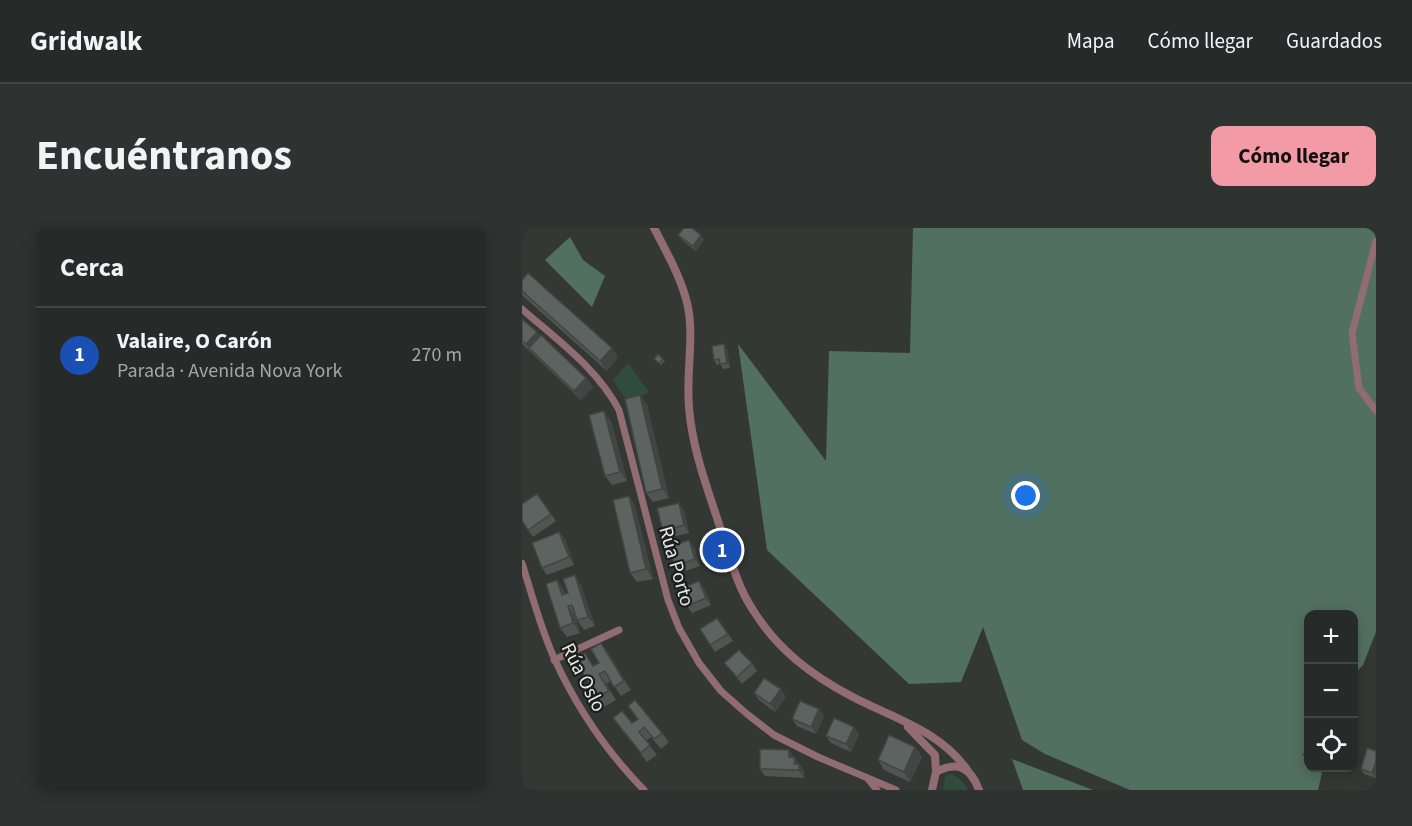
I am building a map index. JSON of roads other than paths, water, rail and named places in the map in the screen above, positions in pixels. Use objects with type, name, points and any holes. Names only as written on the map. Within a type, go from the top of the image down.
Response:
[{"type":"street","points":[[654,228],[678,277],[688,310],[688,393],[692,432],[704,479],[741,588],[751,608],[799,664],[851,697],[924,731],[939,741],[958,758],[980,790]]},
{"type":"street","points":[[1376,241],[1352,333],[1359,388],[1376,411]]},
{"type":"street","name":"Rúa Porto","points":[[522,309],[597,377],[619,410],[668,600],[688,646],[710,677],[747,714],[774,735],[818,757],[896,790]]},
{"type":"street","name":"Rúa Oslo","points":[[522,563],[555,660],[583,715],[627,773],[644,790]]},
{"type":"street","points":[[555,660],[619,630]]},
{"type":"street","points":[[898,719],[916,734],[935,755],[936,772],[932,790]]},
{"type":"street","points":[[936,772],[952,765],[961,766],[968,771]]},
{"type":"street","points":[[868,778],[877,790]]},
{"type":"street","name":"Rúa Porto","points":[[868,778],[885,790]]},
{"type":"place","name":"Valaire, O Carón","points":[[722,550]]}]
